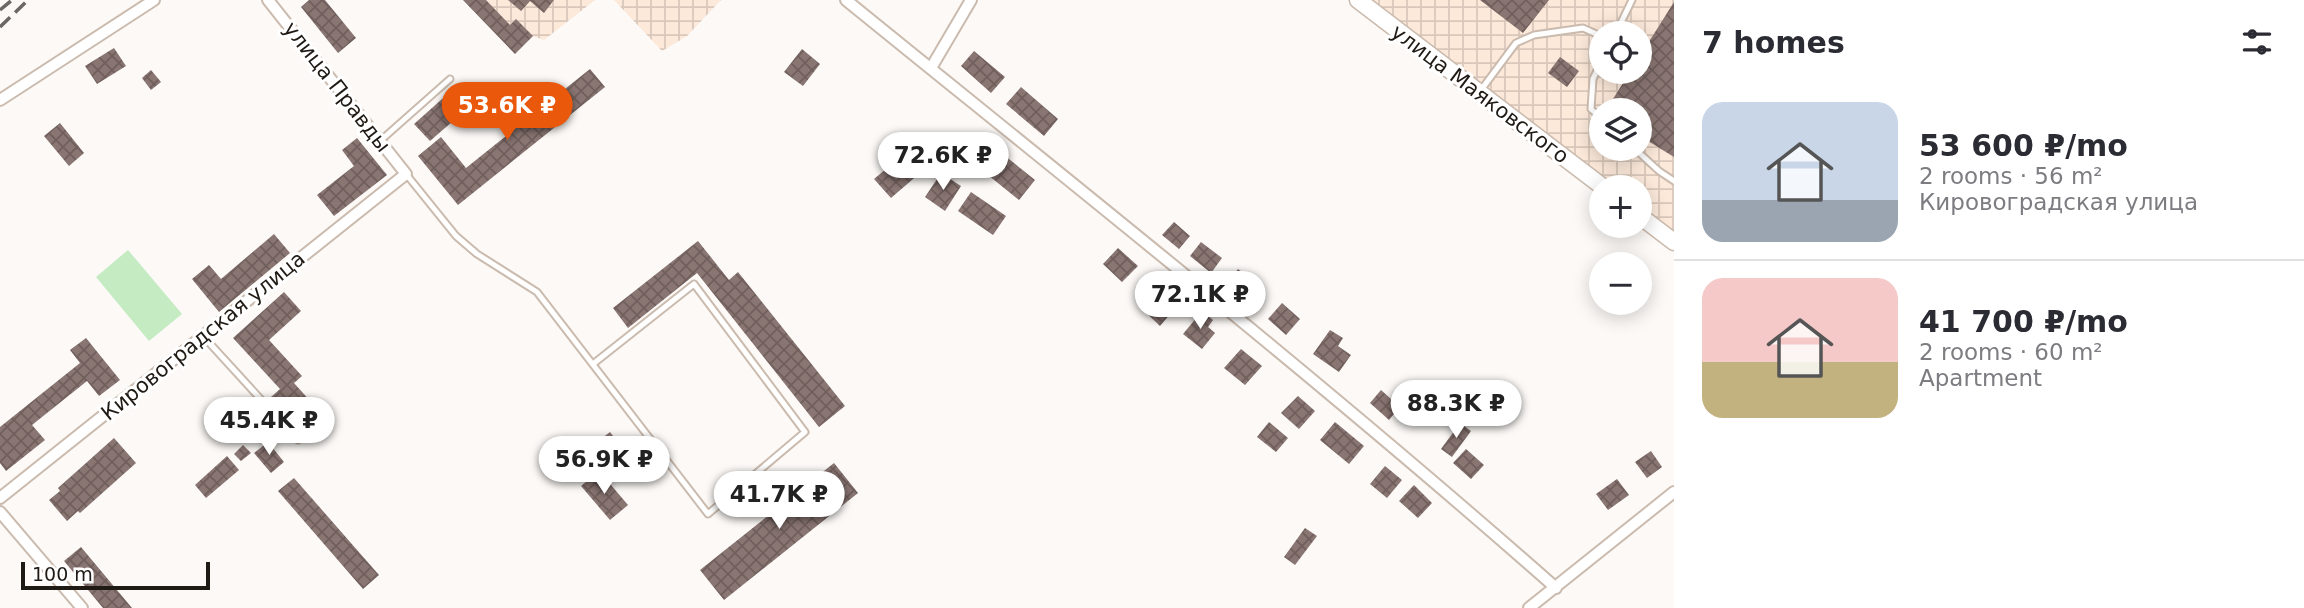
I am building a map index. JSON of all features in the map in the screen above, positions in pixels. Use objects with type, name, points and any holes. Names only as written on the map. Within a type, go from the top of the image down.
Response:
[{"type":"street","points":[[0,100],[154,0]]},
{"type":"street","name":"улица Правды","points":[[268,0],[406,174]]},
{"type":"street","points":[[846,0],[1334,398],[1446,491],[1556,588]]},
{"type":"street","points":[[930,68],[971,0]]},
{"type":"street","name":"улица Маяковского","points":[[1358,0],[1589,176]]},
{"type":"street","name":"Кировоградская улица","points":[[0,498],[406,174]]},
{"type":"street","points":[[1652,225],[1674,242]]},
{"type":"street","points":[[1529,608],[1674,492]]},
{"type":"street","points":[[0,513],[82,608]]},
{"type":"lane","points":[[1622,21],[1632,0]]},
{"type":"lane","points":[[1479,93],[1516,43],[1534,36],[1583,28],[1589,31]]},
{"type":"lane","points":[[380,141],[450,79]]},
{"type":"lane","points":[[1648,161],[1674,181]]},
{"type":"lane","points":[[406,174],[456,236],[477,254],[537,292],[708,514],[805,432],[694,284],[593,364]]},
{"type":"lane","points":[[203,336],[298,440]]},
{"type":"shaded area","points":[[463,0],[595,0],[544,40],[533,36],[515,54]]},
{"type":"shaded area","points":[[614,0],[721,0],[687,36],[662,51]]},
{"type":"shaded area","points":[[1358,0],[1674,0],[1674,242],[1652,225],[1652,175],[1589,176]]},
{"type":"green space","points":[[128,250],[182,314],[149,341],[96,277]]},
{"type":"building","points":[[309,0],[325,0],[356,38],[338,53],[301,7]]},
{"type":"building","points":[[463,0],[486,0],[510,25],[516,19],[533,36],[515,54]]},
{"type":"building","points":[[508,0],[554,0],[544,13],[530,1],[521,11]]},
{"type":"building","points":[[1480,0],[1549,0],[1523,33]]},
{"type":"building","points":[[1674,2],[1674,157],[1652,143],[1652,98],[1614,98],[1622,84],[1652,84],[1652,37]]},
{"type":"building","points":[[114,48],[126,66],[97,84],[85,66]]},
{"type":"building","points":[[802,49],[820,64],[803,86],[784,72]]},
{"type":"building","points":[[974,51],[1005,77],[991,93],[961,66]]},
{"type":"building","points":[[1560,57],[1579,71],[1567,87],[1548,73]]},
{"type":"building","points":[[590,69],[605,87],[458,205],[418,156],[441,137],[466,168]]},
{"type":"building","points":[[151,70],[161,82],[151,90],[142,78]]},
{"type":"building","points":[[460,83],[476,101],[430,141],[414,124]]},
{"type":"building","points":[[1021,87],[1058,119],[1044,136],[1006,104]]},
{"type":"building","points":[[60,123],[84,153],[69,166],[44,136]]},
{"type":"building","points":[[357,138],[387,175],[334,216],[317,195],[354,166],[342,150]]},
{"type":"building","points":[[999,151],[1035,180],[1019,200],[983,171]]},
{"type":"building","points":[[905,153],[921,172],[891,198],[874,179]]},
{"type":"building","points":[[941,173],[961,186],[945,211],[925,197]]},
{"type":"building","points":[[971,192],[1006,216],[993,235],[958,211]]},
{"type":"building","points":[[1174,222],[1190,236],[1179,249],[1162,235]]},
{"type":"building","points":[[274,234],[290,253],[219,312],[192,279],[209,265],[221,279]]},
{"type":"building","points":[[698,241],[729,280],[738,272],[845,406],[819,427],[697,273],[628,328],[613,308]]},
{"type":"building","points":[[1201,242],[1222,258],[1211,273],[1190,256]]},
{"type":"building","points":[[1118,248],[1138,266],[1122,282],[1103,264]]},
{"type":"building","points":[[1238,269],[1259,285],[1247,302],[1226,286]]},
{"type":"building","points":[[1159,287],[1178,305],[1160,326],[1141,308]]},
{"type":"building","points":[[284,292],[301,311],[269,340],[302,376],[294,383],[320,412],[301,430],[271,397],[280,389],[233,338]]},
{"type":"building","points":[[1282,303],[1300,319],[1286,335],[1268,319]]},
{"type":"building","points":[[1202,311],[1213,320],[1208,327],[1215,333],[1202,349],[1183,334]]},
{"type":"building","points":[[1330,330],[1343,338],[1338,346],[1351,355],[1339,372],[1313,354]]},
{"type":"building","points":[[86,338],[120,380],[99,396],[87,381],[32,425],[45,440],[6,471],[0,463],[0,427],[80,363],[70,350]]},
{"type":"building","points":[[1241,349],[1262,366],[1245,385],[1224,368]]},
{"type":"building","points":[[1381,390],[1400,407],[1389,420],[1370,403]]},
{"type":"building","points":[[1298,396],[1315,411],[1299,429],[1281,413]]},
{"type":"building","points":[[1269,422],[1288,438],[1276,452],[1257,437]]},
{"type":"building","points":[[1335,422],[1364,446],[1349,464],[1320,440]]},
{"type":"building","points":[[1460,423],[1471,431],[1452,457],[1441,449]]},
{"type":"building","points":[[610,432],[623,449],[610,460],[597,442]]},
{"type":"building","points":[[114,438],[136,463],[80,513],[78,511],[67,521],[49,500],[60,491],[58,488]]},
{"type":"building","points":[[268,442],[284,462],[271,473],[254,453]]},
{"type":"building","points":[[243,445],[251,453],[241,461],[234,454]]},
{"type":"building","points":[[1466,449],[1484,465],[1471,479],[1453,463]]},
{"type":"building","points":[[1651,451],[1662,467],[1647,478],[1635,462]]},
{"type":"building","points":[[227,456],[239,470],[206,498],[195,485]]},
{"type":"building","points":[[834,463],[858,493],[724,600],[700,570]]},
{"type":"building","points":[[1385,466],[1402,480],[1387,498],[1370,484]]},
{"type":"building","points":[[599,471],[628,505],[610,520],[581,486]]},
{"type":"building","points":[[294,478],[379,575],[363,589],[278,491]]},
{"type":"building","points":[[1617,479],[1629,495],[1608,510],[1596,494]]},
{"type":"building","points":[[1414,485],[1432,503],[1418,518],[1399,501]]},
{"type":"building","points":[[1305,528],[1317,536],[1295,565],[1284,557]]},
{"type":"building","points":[[81,547],[132,608],[103,608],[64,561]]},
{"type":"railway","points":[[0,10],[12,0]]},
{"type":"railway","points":[[0,27],[28,0]]}]
